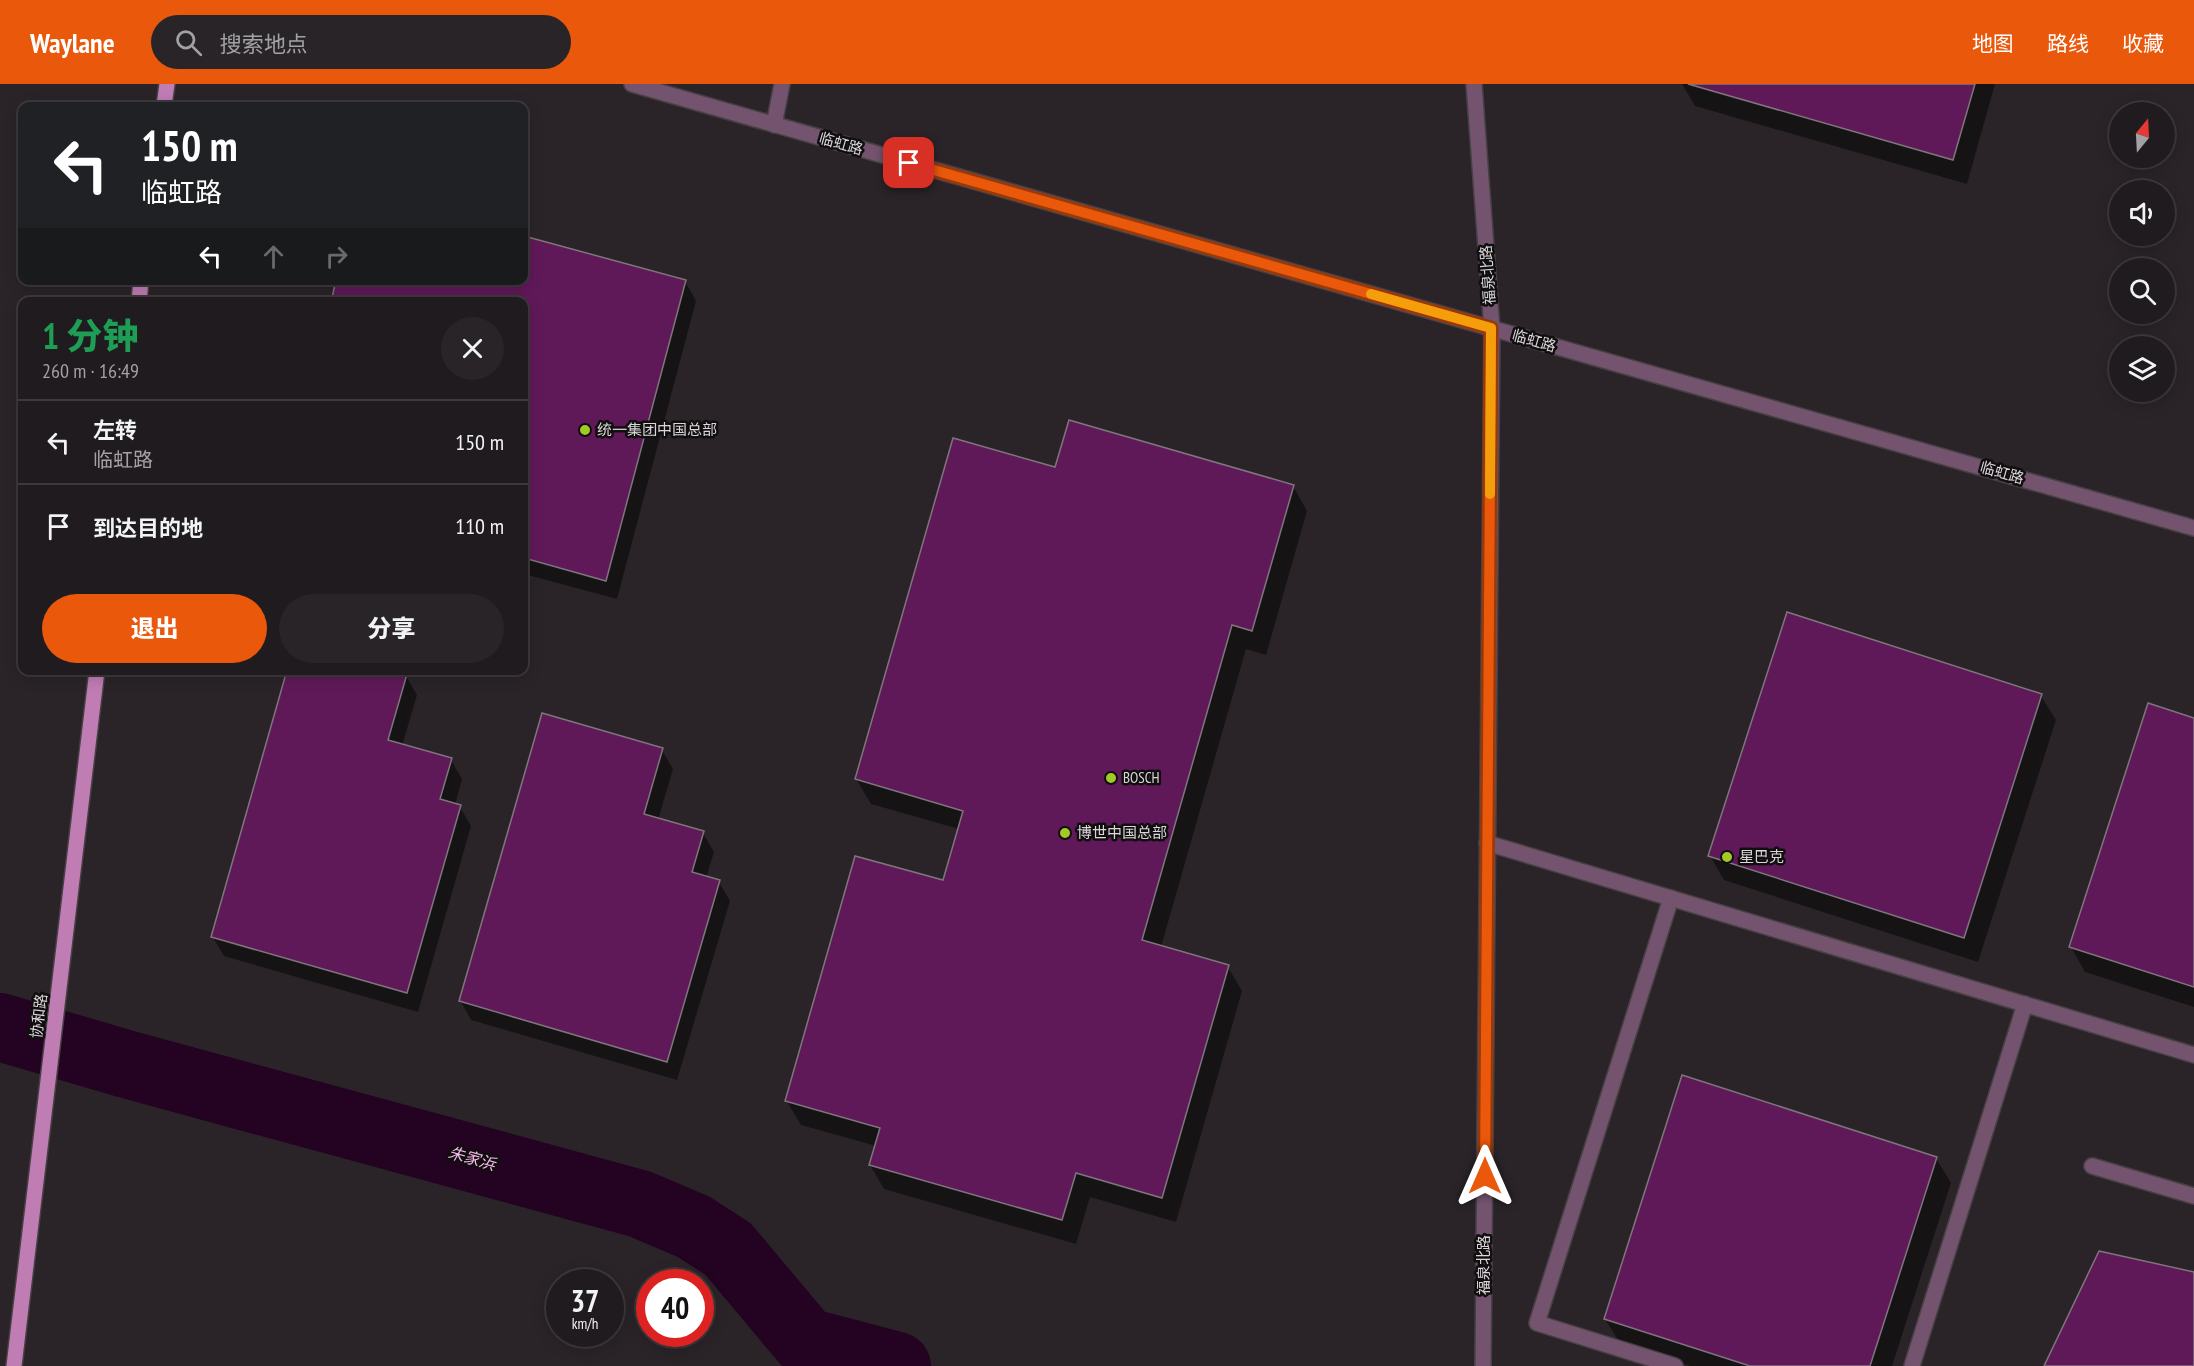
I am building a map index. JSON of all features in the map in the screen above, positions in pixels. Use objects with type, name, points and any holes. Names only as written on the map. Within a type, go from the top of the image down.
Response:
[{"type":"main road","points":[[165,102],[167,84]]},
{"type":"main road","name":"协和路","points":[[14,1366],[96,675]]},
{"type":"street","name":"临虹路","points":[[632,84],[2194,528]]},
{"type":"street","points":[[774,124],[782,84]]},
{"type":"street","name":"福泉北路","points":[[1474,84],[1491,328],[1483,1366]]},
{"type":"street","points":[[1487,843],[2194,1055]]},
{"type":"street","points":[[1671,898],[1537,1323],[1675,1366]]},
{"type":"street","points":[[1912,1366],[2025,1004]]},
{"type":"street","points":[[2092,1166],[2194,1196]]},
{"type":"building","points":[[1688,84],[1975,84],[1953,160]]},
{"type":"building","name":"统一集团中国总部","points":[[528,237],[686,280],[606,581],[528,559],[528,297],[332,297],[335,285],[528,285]]},
{"type":"building","name":"博世中国总部","points":[[1069,420],[1294,485],[1252,631],[1232,625],[1142,940],[1229,965],[1162,1198],[1076,1173],[1062,1220],[869,1165],[880,1128],[785,1101],[855,856],[943,880],[963,811],[855,779],[953,438],[1055,467]]},
{"type":"building","points":[[1787,612],[2042,694],[1964,938],[1708,856]]},
{"type":"building","points":[[286,675],[407,675],[388,740],[452,758],[440,799],[461,805],[407,993],[211,937]]},
{"type":"building","points":[[2148,703],[2194,718],[2194,987],[2069,947]]},
{"type":"building","points":[[542,713],[663,748],[644,814],[704,831],[692,872],[720,880],[667,1062],[459,1001]]},
{"type":"building","points":[[1682,1075],[1937,1157],[1870,1366],[1750,1366],[1604,1319]]},
{"type":"building","points":[[2099,1251],[2194,1272],[2194,1366],[2044,1366]]},
{"type":"waterway","name":"朱家浜","points":[[0,1027],[126,1064],[640,1204],[694,1227],[728,1249],[806,1342],[897,1366]]},
{"type":"slow traffic","points":[[1371,294],[1491,328],[1490,494]]},
{"type":"place","name":"统一集团中国总部","points":[[585,430]]},
{"type":"place","name":"BOSCH","points":[[1111,778]]},
{"type":"place","name":"博世中国总部","points":[[1065,833]]},
{"type":"place","name":"星巴克","points":[[1727,857]]},
{"type":"route","points":[[909,163],[1491,328],[1485,1176]]}]
